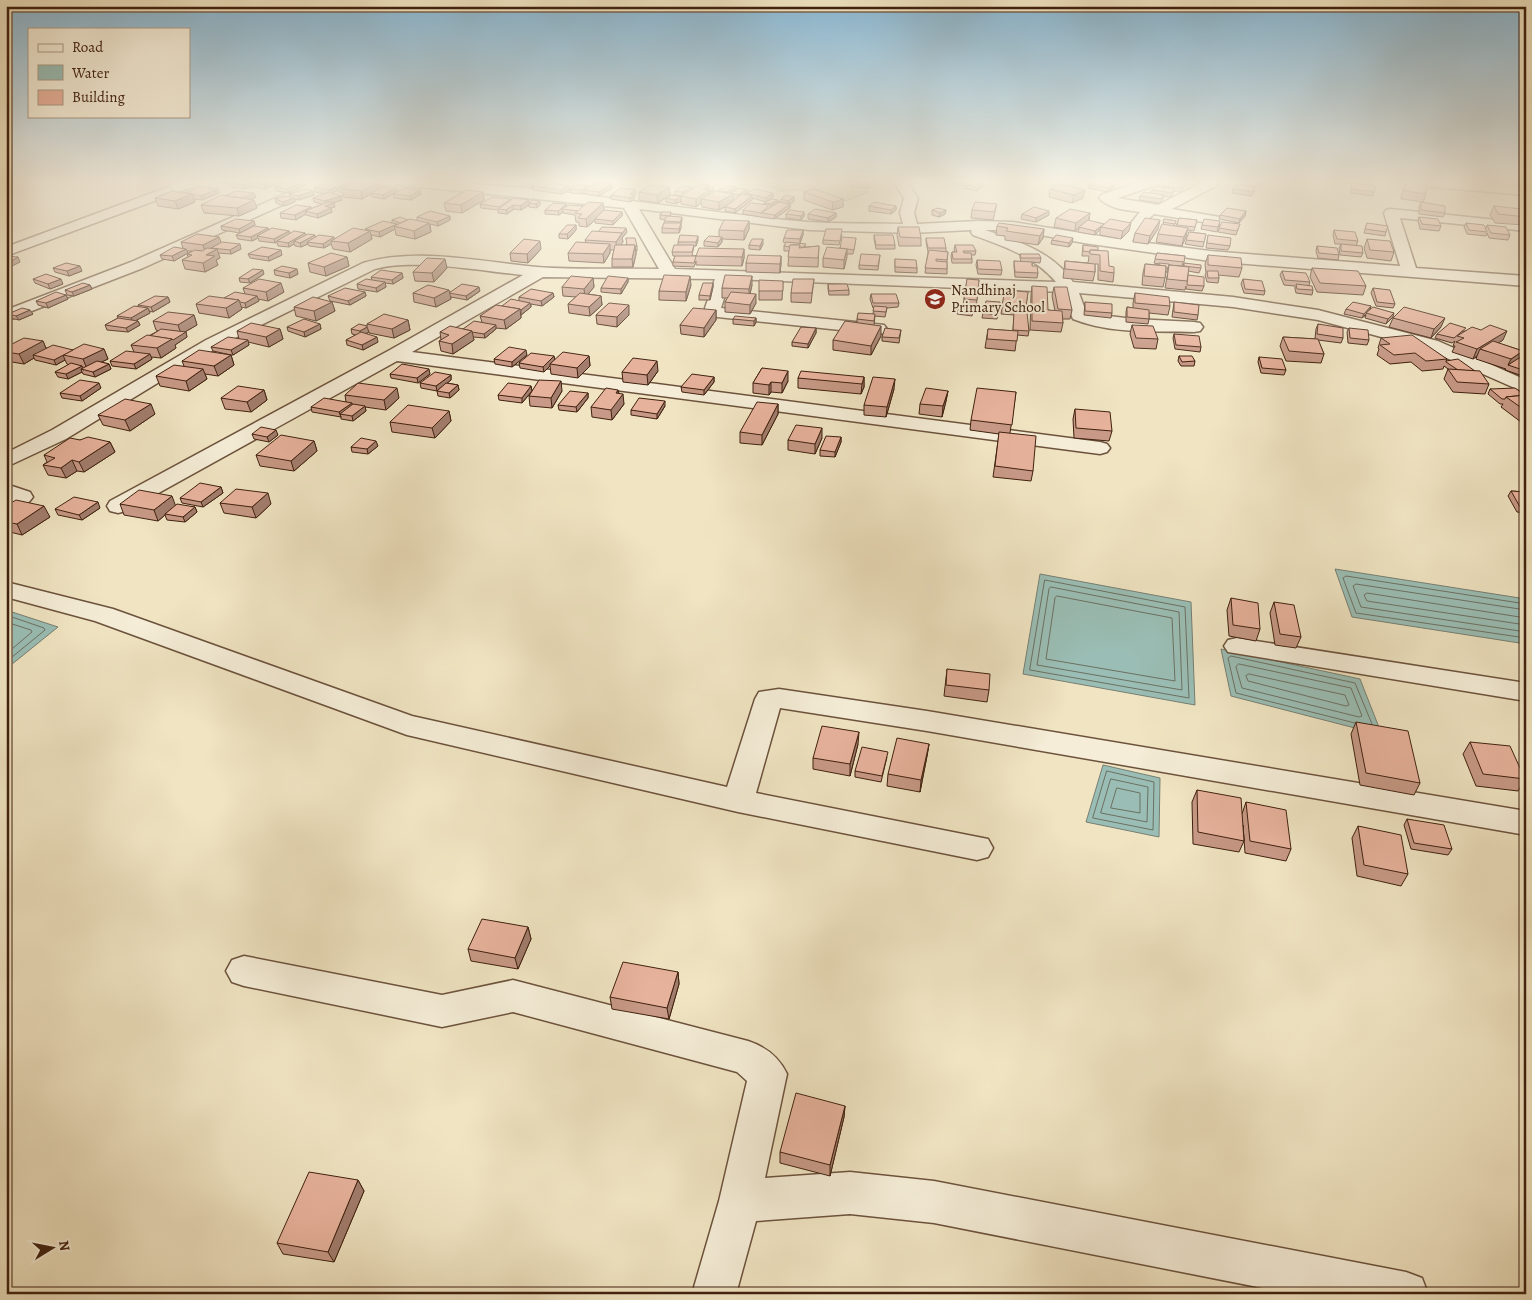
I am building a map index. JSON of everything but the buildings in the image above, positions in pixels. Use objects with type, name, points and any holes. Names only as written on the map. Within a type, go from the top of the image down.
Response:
[{"type":"street","points":[[6,252],[34,242]]},
{"type":"street","points":[[6,316],[137,265],[189,242]]},
{"type":"street","points":[[651,242],[670,274]]},
{"type":"street","points":[[1003,242],[1039,258],[1054,269],[1069,287],[1074,296],[1079,316],[1082,318],[1103,322],[1194,328]]},
{"type":"street","points":[[1100,242],[1210,256],[1526,281]]},
{"type":"street","points":[[1400,242],[1409,271]]},
{"type":"street","points":[[6,461],[76,424],[211,344],[369,266],[383,262],[413,260],[540,272],[724,274],[1069,287],[1233,302],[1318,316],[1373,328],[1432,345],[1526,387]]},
{"type":"street","points":[[118,506],[540,272]]},
{"type":"street","points":[[724,274],[714,312],[879,329]]},
{"type":"street","points":[[394,354],[717,399],[1100,448]]},
{"type":"street","points":[[6,490],[22,497],[6,508]]},
{"type":"street","points":[[6,589],[104,615],[407,725],[738,801],[977,848]]},
{"type":"street","points":[[1238,646],[1526,692]]},
{"type":"street","points":[[738,801],[765,705],[769,699],[779,698],[928,721],[1526,823]]},
{"type":"street","points":[[244,971],[442,1011],[513,996],[748,1058],[768,1074],[740,1201],[714,1294]]},
{"type":"street","points":[[740,1201],[850,1193],[934,1202],[1406,1294]]},
{"type":"water","points":[[1335,569],[1526,599],[1526,644],[1352,617]]},
{"type":"water","points":[[1040,574],[1191,602],[1195,705],[1023,674]]},
{"type":"water","points":[[6,610],[58,627],[6,669]]},
{"type":"water","points":[[1221,649],[1360,679],[1382,735],[1231,696]]},
{"type":"water","points":[[1103,765],[1160,778],[1159,837],[1086,822]]},
{"type":"place","name":"Nandhinaj Primary School","points":[[935,299]]}]
